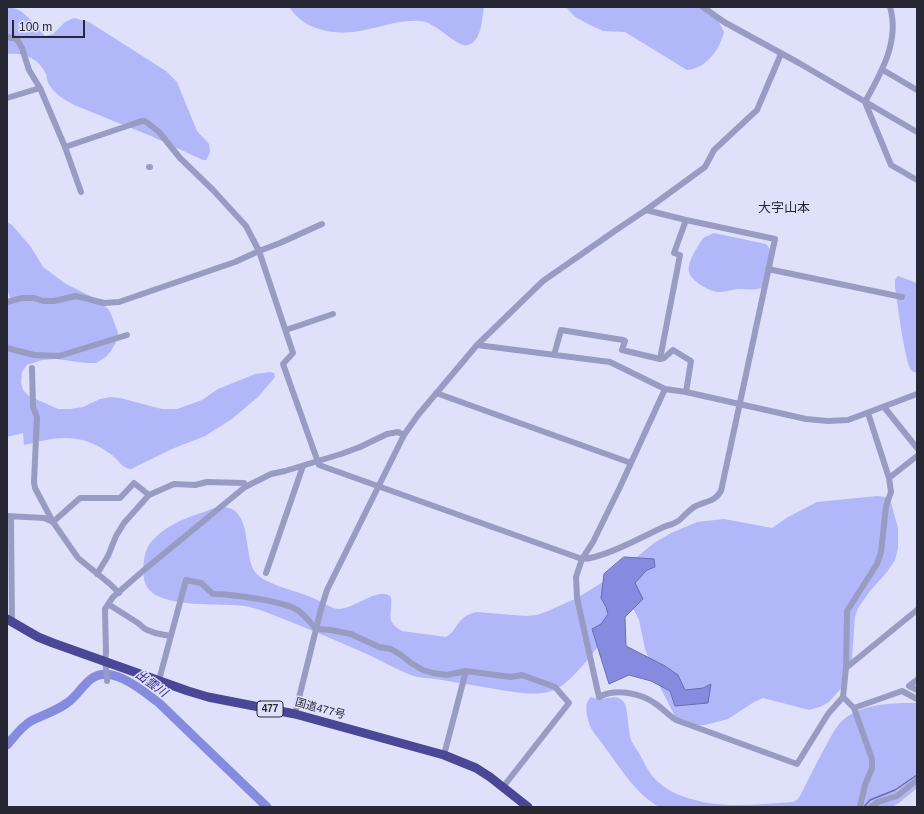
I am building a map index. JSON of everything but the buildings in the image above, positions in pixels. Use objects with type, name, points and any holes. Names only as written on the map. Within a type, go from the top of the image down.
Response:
[{"type":"highway","name":"国道477号","points":[[9,620],[46,640],[106,664],[208,697],[294,714],[444,754],[476,768],[528,807]]},
{"type":"street","points":[[703,7],[724,22],[780,54],[799,63],[917,132]]},
{"type":"street","points":[[865,102],[883,70],[892,37],[893,15],[890,7]]},
{"type":"street","points":[[7,37],[17,39],[22,48],[28,70],[40,88],[65,147],[81,192]]},
{"type":"street","points":[[294,714],[327,590],[404,435],[436,393],[477,345],[543,281],[646,210],[705,167],[714,150],[757,110],[780,54]]},
{"type":"street","points":[[883,70],[917,90]]},
{"type":"street","points":[[7,98],[40,88]]},
{"type":"street","points":[[865,102],[891,165],[917,180]]},
{"type":"street","points":[[65,147],[142,121],[146,121],[159,132],[180,158],[213,190],[246,226],[259,251],[286,330],[293,353],[283,364],[319,465],[582,559],[591,559],[603,555],[666,526],[676,523],[694,507],[717,498],[721,491],[775,240],[646,210]]},
{"type":"street","points":[[660,359],[680,254],[674,253],[686,220]]},
{"type":"street","points":[[7,302],[22,298],[54,301],[76,296],[104,303],[119,302],[235,262],[259,251],[280,244],[322,224]]},
{"type":"street","points":[[768,269],[902,297]]},
{"type":"street","points":[[286,330],[332,314]]},
{"type":"street","points":[[554,355],[560,330],[623,340],[625,341],[622,350],[660,359],[664,358],[672,350],[691,361],[686,392]]},
{"type":"street","points":[[7,348],[34,355],[59,356],[127,335]]},
{"type":"street","points":[[477,345],[610,362],[665,389],[740,403],[806,419],[828,421],[848,420],[917,394]]},
{"type":"street","points":[[32,368],[33,407],[37,417],[35,488],[53,522],[78,558],[119,592]]},
{"type":"street","points":[[665,389],[593,542],[582,559],[576,577],[577,598],[600,697],[606,693],[615,692],[628,693],[643,698],[656,704],[676,720],[797,764],[828,714],[843,697],[846,668],[847,611],[877,564],[881,552],[886,506],[891,492],[889,478],[868,413]]},
{"type":"street","points":[[436,393],[631,463]]},
{"type":"street","points":[[884,407],[917,448]]},
{"type":"street","points":[[107,681],[105,609],[119,592],[149,565],[245,487],[271,474],[317,462],[360,447],[387,434],[398,432],[404,435]]},
{"type":"street","points":[[889,478],[917,456]]},
{"type":"street","points":[[266,573],[303,466]]},
{"type":"street","points":[[97,574],[108,556],[116,536],[124,523],[149,495],[174,484],[195,485],[206,482],[244,483],[245,487]]},
{"type":"street","points":[[53,522],[80,498],[120,498],[134,483],[149,495]]},
{"type":"street","points":[[9,620],[9,517],[44,518],[53,522]]},
{"type":"street","points":[[159,680],[186,580],[201,583],[213,594],[223,594],[283,604],[298,610],[316,629],[351,634],[379,647],[391,649],[401,654],[410,663],[423,670],[433,673],[448,674],[466,671],[512,677],[522,675],[555,686],[569,703],[503,787]]},
{"type":"street","points":[[108,604],[145,629],[170,636]]},
{"type":"street","points":[[846,668],[917,610]]},
{"type":"street","points":[[444,754],[466,671]]},
{"type":"street","points":[[917,680],[908,686],[917,690]]},
{"type":"street","points":[[854,708],[902,691],[917,699]]},
{"type":"street","points":[[843,697],[854,708],[872,759],[872,768],[865,784],[860,807]]},
{"type":"street","points":[[871,807],[878,802],[897,796],[917,780]]},
{"type":"shaded area","points":[[7,7],[24,13],[45,36],[53,34],[65,22],[74,18],[89,22],[166,71],[177,82],[197,131],[209,144],[210,152],[206,160],[74,105],[60,97],[50,86],[43,68],[35,60],[25,55],[7,54]]},
{"type":"shaded area","points":[[289,7],[484,7],[479,34],[473,43],[463,45],[426,22],[420,21],[396,23],[349,33],[323,30],[312,27],[304,22],[296,16]]},
{"type":"shaded area","points":[[566,7],[703,7],[717,18],[724,32],[716,51],[711,57],[700,66],[687,70],[625,32],[603,31],[575,17]]},
{"type":"shaded area","points":[[7,222],[12,225],[31,247],[43,267],[66,284],[100,301],[109,310],[118,333],[116,342],[111,351],[106,357],[96,363],[56,359],[42,360],[27,365],[22,372],[21,382],[23,390],[29,396],[58,409],[83,407],[100,399],[110,397],[120,398],[162,409],[177,409],[202,400],[218,389],[255,374],[270,372],[274,373],[275,377],[258,397],[232,419],[205,436],[172,449],[131,469],[122,465],[112,455],[101,448],[80,439],[59,438],[24,445],[23,433],[7,437],[7,305],[10,298],[7,288]]},
{"type":"shaded area","points":[[714,233],[766,244],[770,249],[764,287],[718,292],[706,288],[690,275],[690,263],[696,250],[703,238]]},
{"type":"shaded area","points":[[898,276],[917,283],[917,373],[911,370],[906,356],[895,287],[895,280]]},
{"type":"shaded area","points":[[877,496],[890,499],[898,528],[898,548],[895,560],[887,572],[870,591],[858,608],[855,617],[852,659],[844,685],[829,702],[820,707],[809,710],[763,698],[754,702],[728,719],[705,725],[688,725],[675,716],[661,689],[645,649],[639,620],[634,610],[626,608],[582,667],[561,686],[545,693],[529,693],[513,692],[414,676],[369,655],[260,610],[244,606],[190,603],[163,598],[152,593],[144,580],[143,569],[146,551],[148,546],[156,537],[180,521],[211,509],[222,507],[232,509],[239,515],[246,534],[252,566],[256,573],[267,581],[307,595],[333,608],[340,609],[372,596],[386,594],[391,597],[390,617],[396,627],[402,631],[446,637],[461,620],[476,612],[526,616],[537,615],[577,598],[616,574],[654,543],[671,533],[697,522],[724,519],[772,528],[788,517],[817,502]]},
{"type":"shaded area","points":[[624,557],[654,559],[655,567],[647,570],[635,583],[643,599],[625,617],[626,646],[665,666],[678,675],[685,690],[703,688],[711,684],[708,703],[675,706],[670,691],[651,681],[629,675],[609,684],[592,629],[601,624],[608,614],[601,598],[604,574]]},
{"type":"shaded area","points":[[591,697],[600,699],[615,697],[623,701],[626,708],[630,738],[632,742],[651,774],[668,790],[696,800],[724,805],[793,802],[798,799],[832,735],[843,720],[851,714],[868,707],[898,703],[917,703],[917,788],[892,807],[660,807],[644,796],[636,788],[592,730],[586,711],[587,703]]},
{"type":"waterway","name":"出雲川","points":[[7,745],[27,723],[67,703],[91,679],[99,675],[108,674],[117,676],[136,686],[159,703],[267,807]]},
{"type":"waterway","points":[[864,807],[870,800],[895,790],[917,775]]},
{"type":"district","name":"大字山本","points":[[784,208]]}]
